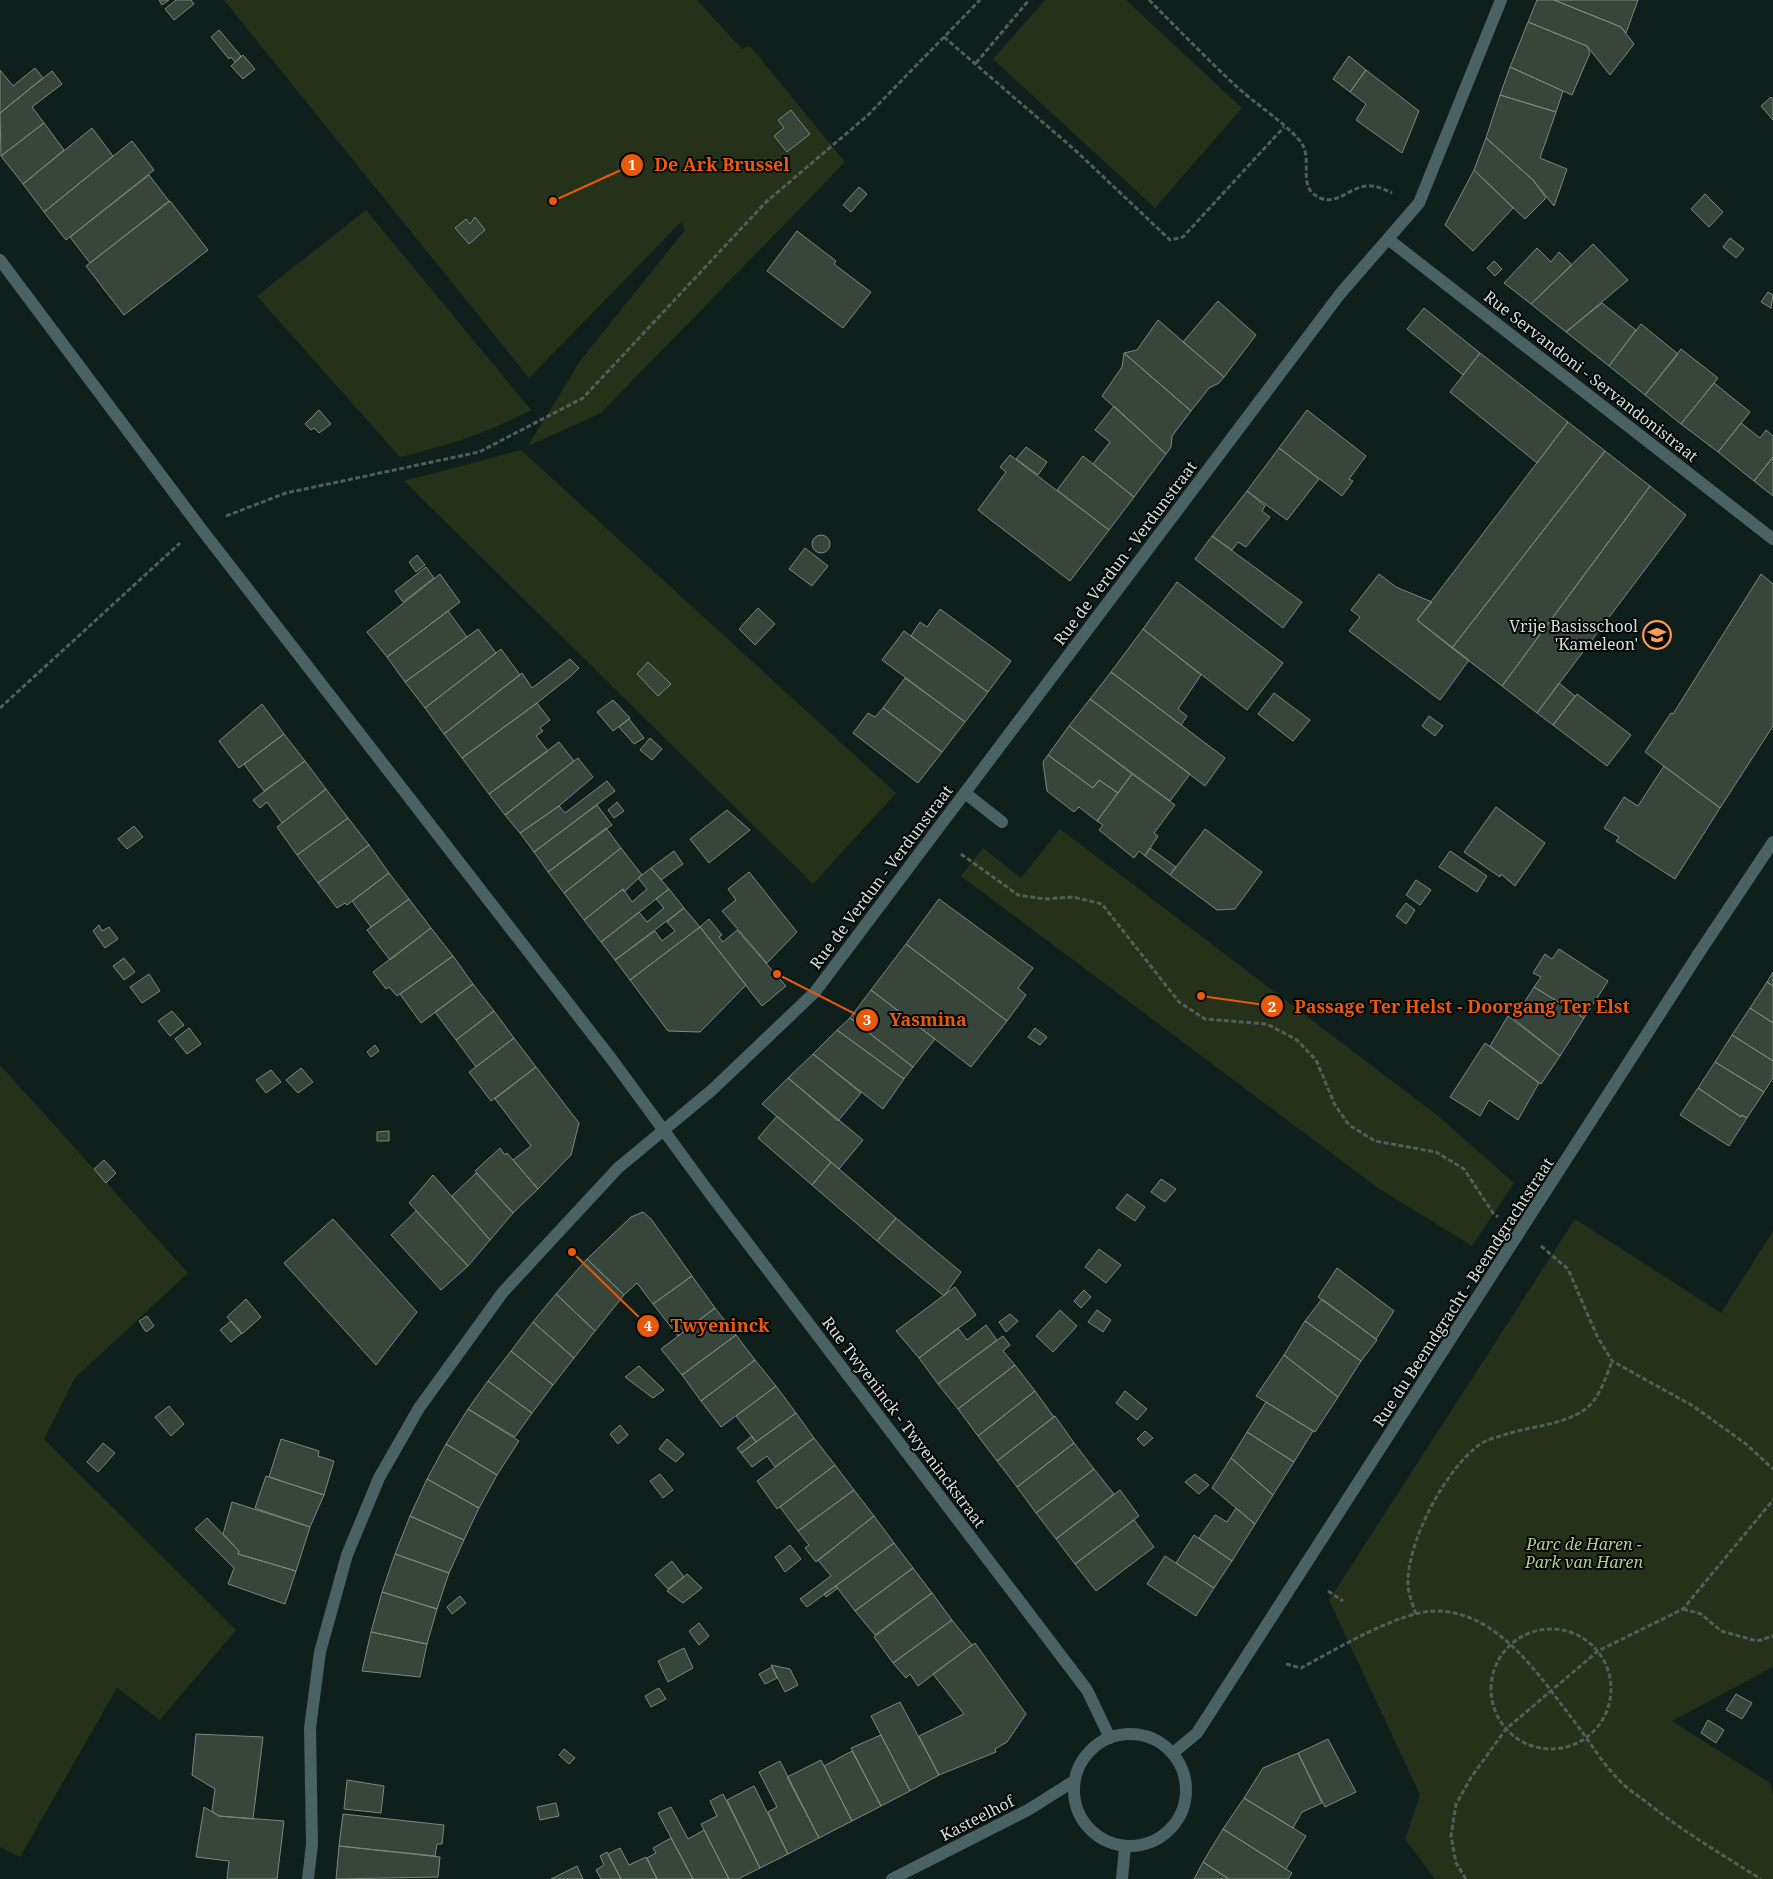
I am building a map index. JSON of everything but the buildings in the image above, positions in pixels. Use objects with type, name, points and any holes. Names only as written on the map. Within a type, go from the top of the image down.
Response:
[{"type":"street","name":"Rue de Verdun - Verdunstraat","points":[[308,1879],[312,1844],[310,1728],[320,1652],[347,1555],[379,1478],[419,1408],[503,1292],[618,1168],[712,1090],[815,992],[1340,294],[1419,203],[1501,0]]},
{"type":"street","name":"Rue Servandoni - Servandonistraat","points":[[1388,239],[1773,539]]},
{"type":"street","name":"Rue Twyeninck - Twyeninckstraat","points":[[0,260],[199,526],[664,1130],[1087,1690],[1110,1738]]},
{"type":"street","points":[[964,793],[1002,822]]},
{"type":"street","name":"Rue du Beemdgracht - Beemdgrachtstraat","points":[[1173,1753],[1197,1733],[1699,953],[1773,842]]},
{"type":"street","points":[[1136,1734],[1149,1737],[1173,1753],[1183,1770],[1187,1788],[1184,1807],[1176,1824],[1162,1838],[1144,1846],[1125,1847],[1106,1842],[1091,1832],[1080,1817],[1074,1799],[1074,1781],[1083,1759],[1100,1743],[1110,1738],[1136,1734]]},
{"type":"street","name":"Kasteelhof","points":[[892,1879],[1028,1810],[1074,1781]]},
{"type":"street","points":[[1122,1879],[1125,1847]]},
{"type":"path","points":[[0,708],[199,526],[286,492],[479,452],[583,398],[766,202],[867,116],[980,0]]},
{"type":"path","points":[[976,64],[1029,0]]},
{"type":"path","points":[[1149,0],[1236,86],[1299,140],[1308,152],[1306,183],[1310,192],[1330,200],[1367,185],[1380,187],[1392,193]]},
{"type":"path","points":[[944,37],[1075,150],[1170,240],[1182,237],[1284,127]]},
{"type":"path","points":[[961,854],[1018,895],[1045,899],[1073,897],[1102,904],[1179,1002],[1205,1019],[1267,1024],[1297,1040],[1316,1060],[1335,1105],[1349,1125],[1375,1141],[1436,1152],[1464,1169],[1493,1213],[1502,1220]]},
{"type":"path","points":[[1540,1246],[1568,1269],[1597,1336],[1612,1361],[1693,1406],[1746,1444],[1773,1469]]},
{"type":"path","points":[[1416,1614],[1408,1586],[1414,1546],[1420,1528],[1461,1464],[1479,1444],[1561,1420],[1585,1410],[1602,1387],[1612,1361]]},
{"type":"path","points":[[1466,1879],[1456,1863],[1451,1836],[1456,1804],[1472,1776],[1506,1729],[1598,1652],[1683,1610],[1773,1500]]},
{"type":"path","points":[[1328,1591],[1344,1601]]},
{"type":"path","points":[[1286,1664],[1301,1668],[1366,1633],[1416,1614],[1435,1610],[1453,1612],[1487,1626],[1510,1644],[1551,1691],[1618,1780],[1682,1830],[1761,1879]]},
{"type":"path","points":[[1683,1610],[1701,1614],[1721,1631],[1757,1641],[1773,1636]]},
{"type":"path","points":[[1546,1629],[1566,1630],[1584,1638],[1598,1652],[1608,1668],[1612,1687],[1609,1706],[1601,1723],[1587,1737],[1571,1746],[1554,1749],[1528,1744],[1506,1729],[1496,1713],[1491,1695],[1492,1677],[1499,1659],[1510,1644],[1536,1631],[1546,1629]]},
{"type":"green space","points":[[224,0],[697,0],[742,49],[750,46],[845,162],[601,413],[528,446],[580,361],[685,230],[681,222],[529,378]]},
{"type":"green space","points":[[1045,0],[1126,0],[1242,108],[1155,208],[993,59]]},
{"type":"green space","points":[[366,210],[531,410],[499,426],[467,438],[400,457],[257,296]]},
{"type":"green space","points":[[521,450],[896,793],[813,884],[404,481]]},
{"type":"green space","points":[[1060,829],[1437,1115],[1514,1183],[1472,1246],[1378,1188],[961,876],[983,848],[1021,878]]},
{"type":"green space","points":[[0,1065],[188,1273],[75,1378],[44,1439],[236,1630],[160,1720],[117,1688],[20,1857],[0,1847]]},
{"type":"green space","name":"Parc de Haren - Park van Haren","points":[[1575,1219],[1721,1313],[1773,1231],[1773,1667],[1672,1721],[1770,1783],[1773,1795],[1773,1879],[1435,1879],[1405,1839],[1420,1795],[1329,1600]]},
{"type":"place","name":"De Ark Brussel","points":[[553,201]]},
{"type":"place","name":"Vrije Basisschool 'Kameleon'","points":[[1657,635]]},
{"type":"place","name":"Yasmina","points":[[777,974]]},
{"type":"place","name":"Passage Ter Helst - Doorgang Ter Elst","points":[[1201,996]]},
{"type":"place","name":"Twyeninck","points":[[572,1252]]}]
